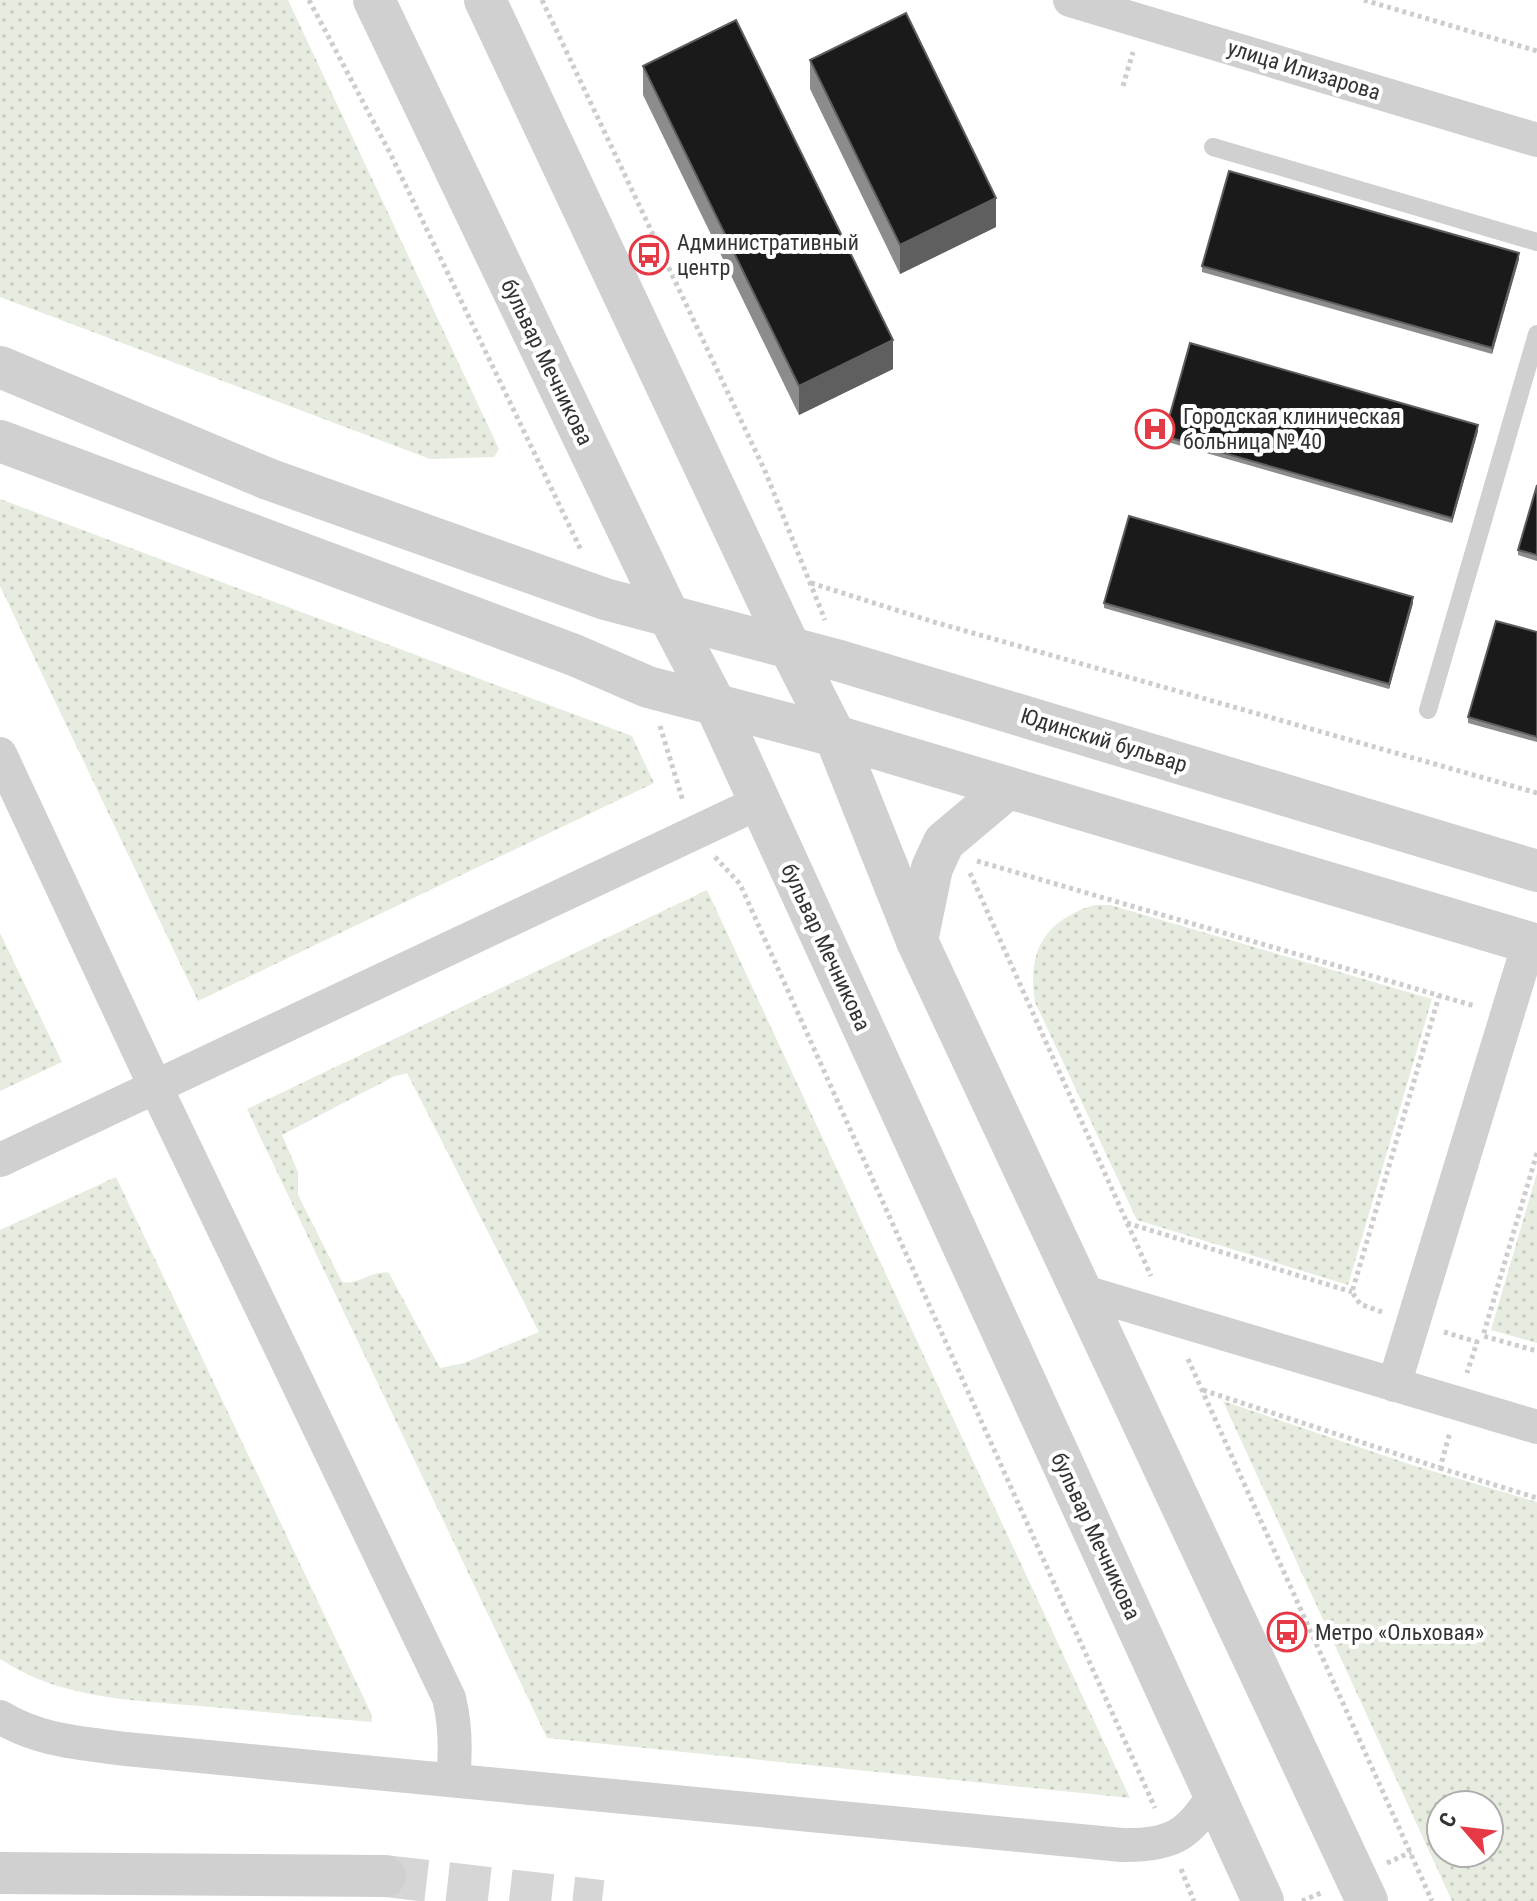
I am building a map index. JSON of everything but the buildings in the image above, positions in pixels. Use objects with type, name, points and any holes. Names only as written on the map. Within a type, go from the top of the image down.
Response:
[{"type":"street","name":"бульвар Мечникова","points":[[374,0],[669,616],[715,704],[1263,1901]]},
{"type":"street","points":[[485,0],[789,646],[835,736],[917,941],[1367,1901]]},
{"type":"street","name":"улица Илизарова","points":[[1080,1],[1537,140]]},
{"type":"street","name":"Юдинский бульвар","points":[[0,367],[268,479],[605,599],[789,646],[1537,871]]},
{"type":"street","points":[[0,441],[574,655],[648,687],[835,736],[1533,944],[1506,1015],[1394,1385]]},
{"type":"street","points":[[0,754],[156,1088],[449,1698],[456,1749],[453,1780]]},
{"type":"street","points":[[917,941],[932,868],[954,850],[1008,788]]},
{"type":"street","points":[[0,1160],[760,802]]},
{"type":"street","points":[[1081,1291],[1537,1427]]},
{"type":"street","points":[[0,1717],[29,1733],[51,1739],[126,1749],[1122,1845],[1150,1845],[1169,1840],[1199,1819],[1214,1794]]},
{"type":"street","points":[[0,1873],[385,1876]]},
{"type":"lane","points":[[1213,147],[1537,242]]},
{"type":"lane","points":[[1428,710],[1537,334]]},
{"type":"path","points":[[309,0],[390,153],[605,599]]},
{"type":"path","points":[[542,0],[765,471],[840,661]]},
{"type":"path","points":[[1364,0],[1537,51]]},
{"type":"path","points":[[810,583],[934,622],[1537,793]]},
{"type":"path","points":[[648,687],[693,833],[740,884],[1194,1901]]},
{"type":"path","points":[[954,850],[1506,1015]]},
{"type":"path","points":[[954,850],[974,885],[1432,1901]]},
{"type":"path","points":[[1477,1342],[1483,1336],[1537,1153]]},
{"type":"path","points":[[1127,1223],[1352,1292]]},
{"type":"path","points":[[1483,1336],[1537,1351]]},
{"type":"path","points":[[1440,1468],[1537,1498]]},
{"type":"shaded area","points":[[0,0],[288,0],[499,449],[494,457],[430,459],[0,297]]},
{"type":"shaded area","points":[[0,499],[632,736],[654,783],[198,1001],[0,586]]},
{"type":"shaded area","points":[[707,890],[1130,1798],[547,1738],[247,1109]],"holes":[[[407,1073],[539,1332],[464,1363],[440,1368],[389,1273],[342,1282],[298,1195],[298,1172],[282,1135],[393,1077]]]},
{"type":"shaded area","points":[[1094,905],[1110,905],[1432,999],[1348,1285],[1137,1220],[1035,1002],[1034,968],[1043,940],[1063,920]]},
{"type":"shaded area","points":[[0,933],[62,1062],[0,1091]]},
{"type":"shaded area","points":[[1537,1173],[1537,1343],[1491,1330]]},
{"type":"shaded area","points":[[116,1177],[371,1713],[372,1722],[97,1695],[47,1682],[0,1659],[0,1230]]},
{"type":"shaded area","points":[[1223,1401],[1412,1465],[1537,1502],[1537,1901],[1452,1901],[1437,1869],[1505,1869],[1505,1789],[1425,1789],[1425,1842]]},
{"type":"tunnel","points":[[385,1876],[602,1901]]},
{"type":"place","name":"Административный центр","points":[[649,255]]},
{"type":"place","name":"Городская клиническая больница № 40","points":[[1155,429]]},
{"type":"place","name":"Метро «Ольховая»","points":[[1287,1632]]}]
